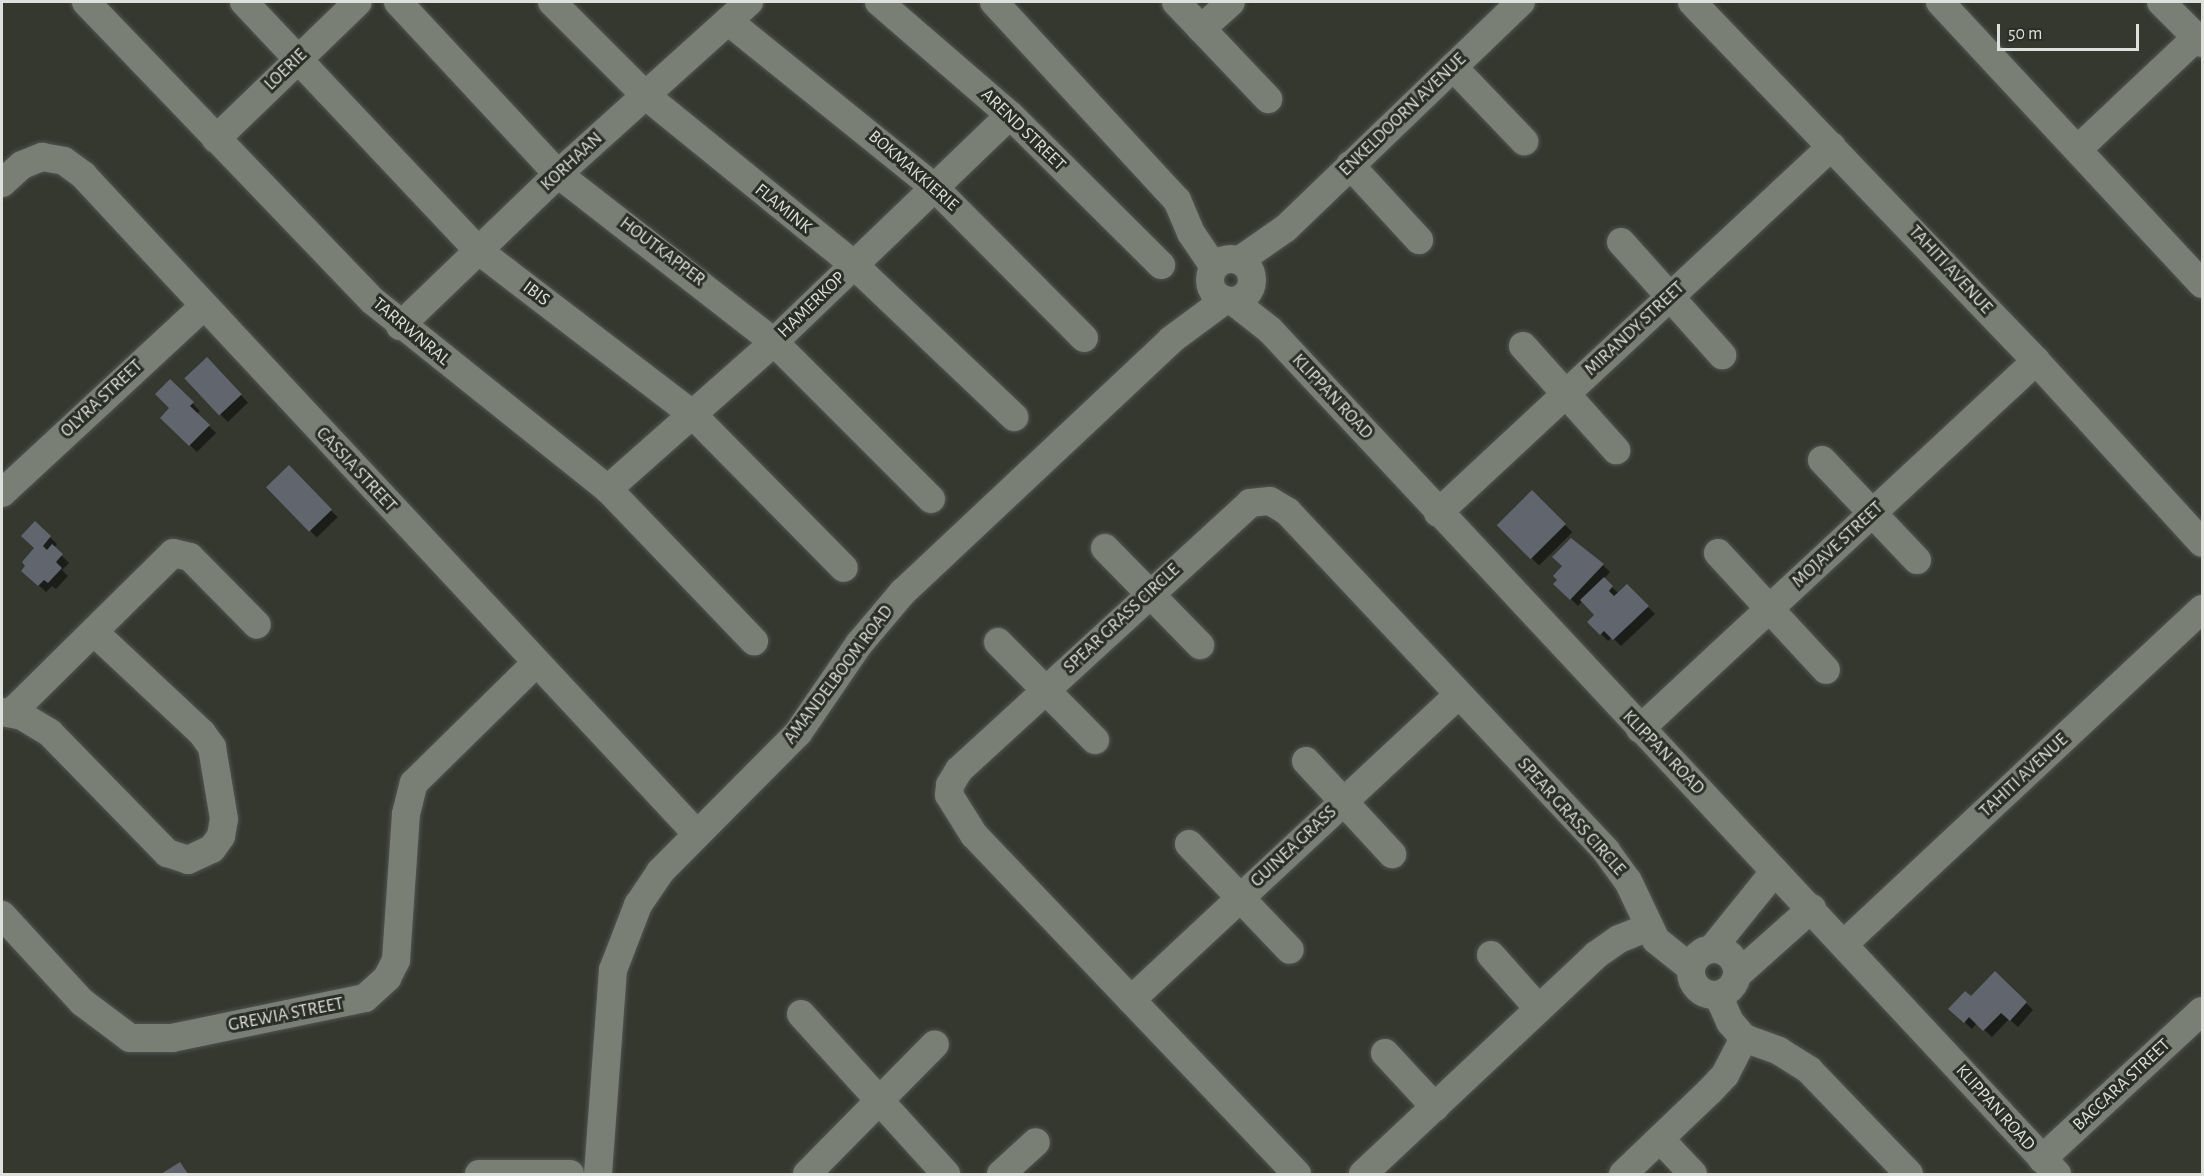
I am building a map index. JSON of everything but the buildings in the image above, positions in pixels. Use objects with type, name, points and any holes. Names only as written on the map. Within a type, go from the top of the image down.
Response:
[{"type":"street","name":"TARRWNRAL","points":[[86,2],[216,139],[400,326],[608,489],[754,641]]},
{"type":"street","name":"IBIS","points":[[244,2],[479,251],[692,414],[844,568]]},
{"type":"street","name":"LOERIE","points":[[216,139],[358,2]]},
{"type":"street","name":"HOUTKAPPER","points":[[398,2],[558,174],[774,342],[931,499]]},
{"type":"street","name":"FLAMINK","points":[[552,2],[645,95],[854,265],[1014,417]]},
{"type":"street","name":"KORHAAN","points":[[400,326],[558,174],[748,2]]},
{"type":"street","name":"AREND STREET","points":[[879,2],[1010,115],[1161,265]]},
{"type":"street","name":"KLIPPAN ROAD","points":[[994,2],[1181,206],[1191,233],[1232,279],[1270,330],[1640,729],[1845,943],[2050,1167]]},
{"type":"street","points":[[1176,2],[1268,99]]},
{"type":"street","points":[[1201,29],[1231,2]]},
{"type":"street","name":"ENKELDOORN AVENUE","points":[[1232,279],[1521,2]]},
{"type":"street","name":"TAHITI AVENUE","points":[[1692,2],[2036,362],[2202,543]]},
{"type":"street","points":[[1940,2],[2202,284]]},
{"type":"street","points":[[2078,149],[2200,40],[2161,2]]},
{"type":"street","name":"BOKMAKKIERIE","points":[[728,21],[936,189],[1084,338]]},
{"type":"street","points":[[1453,67],[1524,141]]},
{"type":"street","name":"HAMERKOP","points":[[608,489],[774,342],[936,189],[1010,115]]},
{"type":"street","name":"MIRANDY STREET","points":[[1438,513],[1832,146]]},
{"type":"street","name":"CASSIA STREET","points":[[2,183],[31,159],[54,157],[73,166],[696,833]]},
{"type":"street","points":[[1350,165],[1419,240]]},
{"type":"street","points":[[1621,242],[1722,355]]},
{"type":"street","name":"AMANDELBOOM ROAD","points":[[598,1174],[613,970],[638,905],[660,872],[696,833],[798,733],[859,644],[896,599],[1172,340],[1232,279]]},
{"type":"street","name":"OLYRA STREET","points":[[2,493],[203,307]]},
{"type":"street","points":[[1523,346],[1616,450]]},
{"type":"street","name":"MOJAVE STREET","points":[[1640,729],[2036,362]]},
{"type":"street","points":[[1822,459],[1917,560]]},
{"type":"street","name":"SPEAR GRASS CIRCLE","points":[[1297,1174],[974,835],[950,795],[950,785],[959,770],[1237,512],[1260,500],[1270,501],[1288,512],[1606,851],[1628,881],[1648,927],[1665,950],[1691,968]]},
{"type":"street","points":[[1105,548],[1200,645]]},
{"type":"street","points":[[95,633],[202,733],[212,747],[224,819],[221,836],[212,849],[188,860],[167,853],[50,734],[7,712],[95,633],[173,553],[190,558],[257,625]]},
{"type":"street","points":[[1718,553],[1826,670]]},
{"type":"street","name":"TAHITI AVENUE","points":[[1845,943],[2202,609]]},
{"type":"street","points":[[998,642],[1095,740]]},
{"type":"street","name":"GREWIA STREET","points":[[2,915],[82,1002],[130,1038],[171,1038],[364,998],[387,978],[396,960],[405,814],[411,789],[434,760],[536,663]]},
{"type":"street","name":"GUINEA GRASS","points":[[1131,1000],[1458,695]]},
{"type":"street","points":[[1306,761],[1392,854]]},
{"type":"street","points":[[1189,844],[1290,950]]},
{"type":"street","points":[[1776,871],[1712,949],[1699,955],[1691,968],[1698,989],[1718,995],[1732,988],[1738,974],[1812,908]]},
{"type":"street","points":[[1363,1174],[1608,945],[1648,927]]},
{"type":"street","points":[[1712,949],[1728,953],[1738,974]]},
{"type":"street","points":[[1491,955],[1539,1009]]},
{"type":"street","points":[[1718,995],[1730,1022],[1744,1038],[1779,1051],[1809,1070],[1910,1174]]},
{"type":"street","name":"BACCARA STREET","points":[[2050,1167],[2202,1011]]},
{"type":"street","points":[[801,1014],[946,1174]]},
{"type":"street","points":[[1623,1174],[1725,1075],[1744,1038]]},
{"type":"street","points":[[807,1174],[935,1044]]},
{"type":"street","points":[[1384,1053],[1435,1107]]},
{"type":"street","points":[[1660,1139],[1693,1174]]},
{"type":"street","points":[[1001,1174],[1036,1142]]},
{"type":"street","points":[[479,1174],[570,1174]]}]
